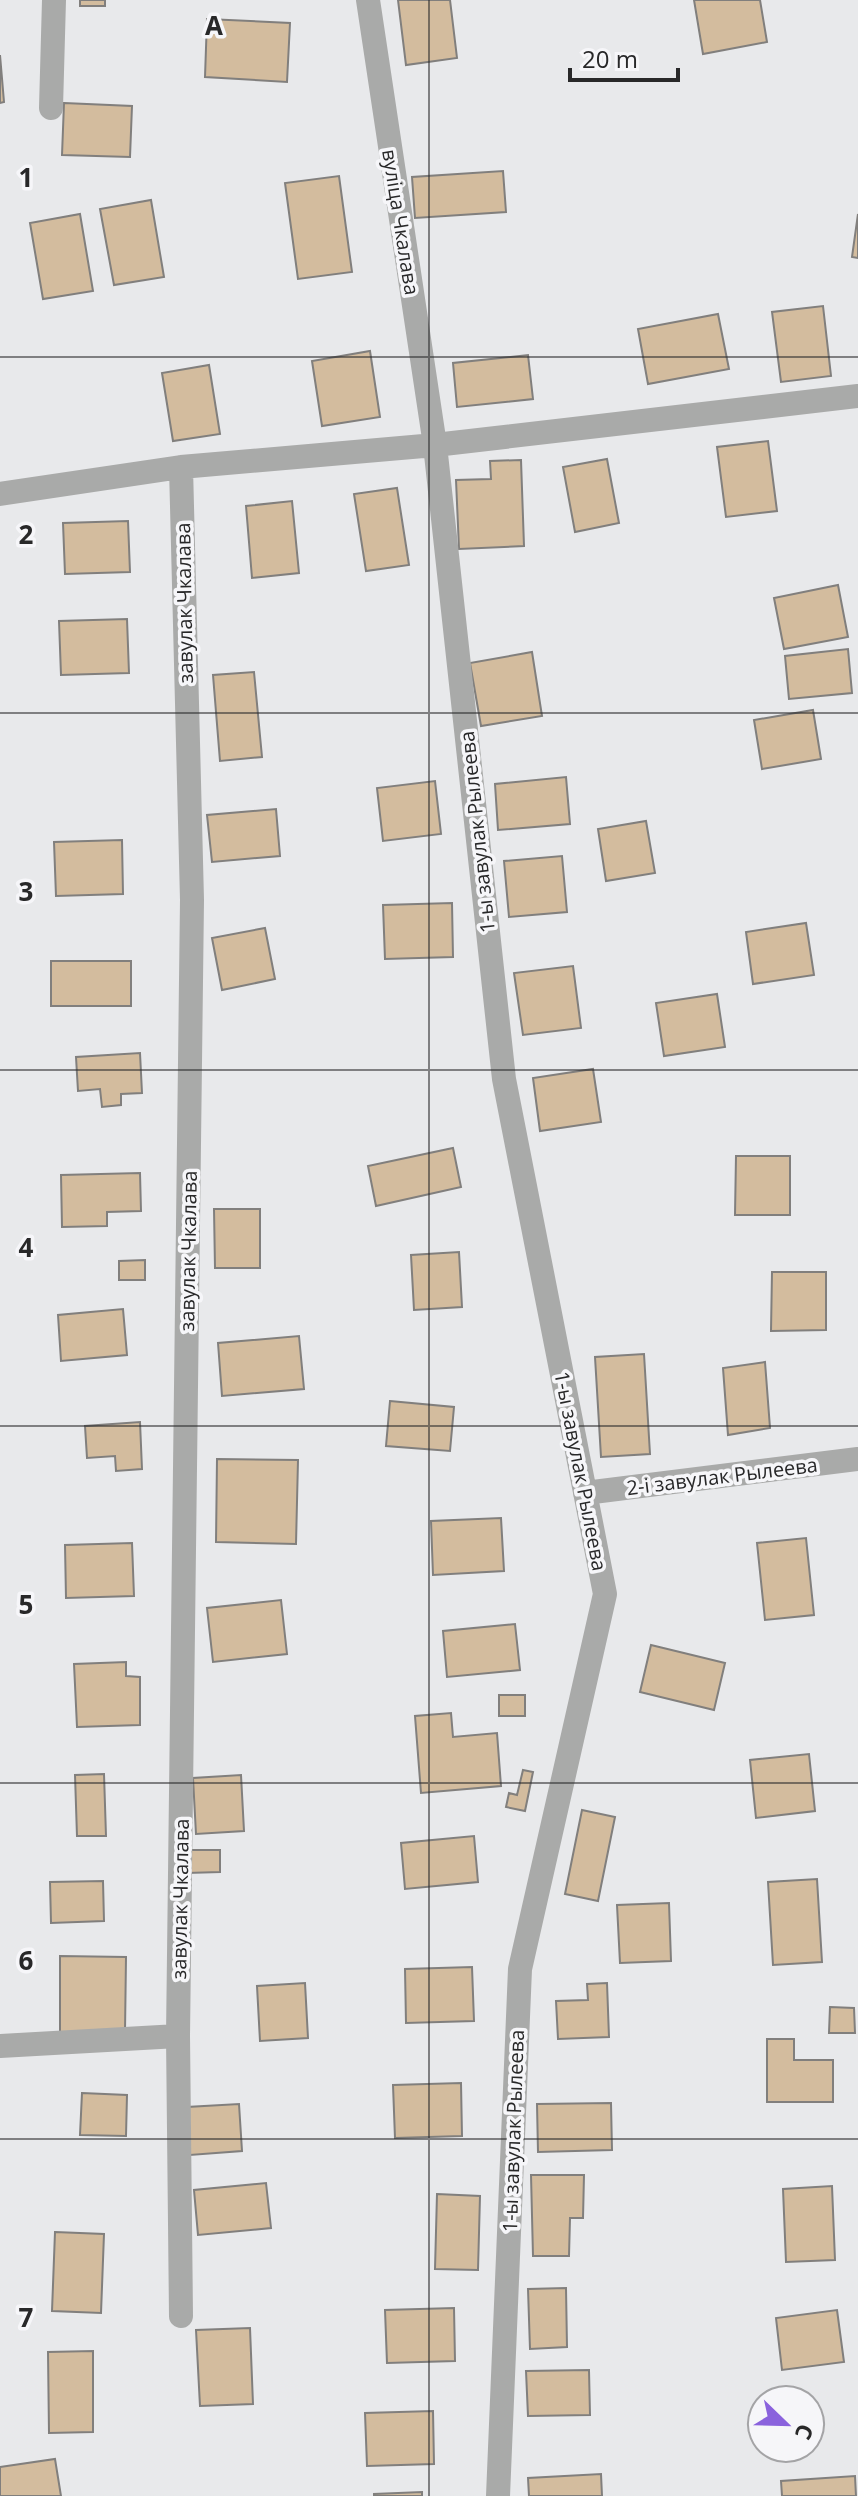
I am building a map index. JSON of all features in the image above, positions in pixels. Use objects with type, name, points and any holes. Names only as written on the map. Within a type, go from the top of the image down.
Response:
[{"type":"street","points":[[51,108],[54,0]]},
{"type":"street","name":"вуліца Чкалава","points":[[368,0],[435,445]]},
{"type":"street","points":[[0,494],[181,467],[435,445],[858,396]]},
{"type":"street","name":"1-ы завулак Рылеева","points":[[435,445],[504,1079],[605,1594],[520,1969],[498,2496]]},
{"type":"street","name":"завулак Чкалава","points":[[181,467],[192,900],[178,2036],[181,2316]]},
{"type":"street","name":"2-і завулак Рылеева","points":[[585,1493],[858,1459]]},
{"type":"street","points":[[0,2046],[178,2036]]},
{"type":"building","points":[[80,0],[105,0],[105,6],[80,6]]},
{"type":"building","points":[[398,0],[450,0],[457,58],[406,65]]},
{"type":"building","points":[[694,0],[760,0],[767,42],[703,54]]},
{"type":"building","points":[[207,19],[290,23],[287,82],[205,77]]},
{"type":"building","points":[[0,55],[4,102],[0,103]]},
{"type":"building","points":[[64,103],[132,106],[130,157],[62,155]]},
{"type":"building","points":[[503,171],[506,212],[415,218],[412,177]]},
{"type":"building","points":[[339,176],[352,272],[298,279],[285,183]]},
{"type":"building","points":[[151,200],[164,277],[114,285],[100,209]]},
{"type":"building","points":[[80,214],[93,291],[43,299],[30,223]]},
{"type":"building","points":[[858,214],[858,258],[852,257]]},
{"type":"building","points":[[823,306],[831,376],[781,382],[772,312]]},
{"type":"building","points":[[718,314],[729,369],[648,384],[638,329]]},
{"type":"building","points":[[370,351],[380,417],[322,426],[312,361]]},
{"type":"building","points":[[528,355],[533,399],[457,407],[453,363]]},
{"type":"building","points":[[209,365],[220,434],[173,441],[162,373]]},
{"type":"building","points":[[768,441],[777,511],[726,517],[717,447]]},
{"type":"building","points":[[607,459],[619,523],[575,532],[563,467]]},
{"type":"building","points":[[521,460],[524,546],[459,549],[456,480],[491,479],[490,461]]},
{"type":"building","points":[[397,488],[409,565],[366,571],[354,494]]},
{"type":"building","points":[[292,501],[299,573],[252,578],[246,506]]},
{"type":"building","points":[[128,521],[130,572],[65,574],[63,523]]},
{"type":"building","points":[[838,585],[848,637],[784,649],[774,598]]},
{"type":"building","points":[[127,619],[129,673],[61,675],[59,621]]},
{"type":"building","points":[[848,649],[852,693],[789,699],[785,656]]},
{"type":"building","points":[[532,652],[542,716],[481,726],[470,663]]},
{"type":"building","points":[[254,672],[262,757],[220,761],[213,675]]},
{"type":"building","points":[[813,710],[821,759],[762,769],[754,720]]},
{"type":"building","points":[[566,777],[570,824],[498,830],[495,784]]},
{"type":"building","points":[[435,781],[441,834],[383,841],[377,788]]},
{"type":"building","points":[[276,809],[280,856],[212,862],[207,815]]},
{"type":"building","points":[[646,821],[655,873],[606,881],[598,829]]},
{"type":"building","points":[[122,840],[123,894],[56,896],[54,842]]},
{"type":"building","points":[[562,856],[567,912],[509,917],[504,861]]},
{"type":"building","points":[[452,903],[453,957],[385,959],[383,905]]},
{"type":"building","points":[[806,923],[814,975],[753,984],[746,932]]},
{"type":"building","points":[[265,928],[275,979],[222,990],[212,938]]},
{"type":"building","points":[[51,961],[131,961],[131,1006],[51,1006]]},
{"type":"building","points":[[573,966],[581,1028],[523,1035],[514,973]]},
{"type":"building","points":[[717,994],[725,1047],[664,1056],[656,1003]]},
{"type":"building","points":[[140,1053],[142,1093],[121,1094],[121,1105],[102,1107],[100,1089],[78,1091],[76,1057]]},
{"type":"building","points":[[593,1069],[601,1122],[540,1131],[533,1078]]},
{"type":"building","points":[[453,1148],[461,1187],[376,1206],[368,1166]]},
{"type":"building","points":[[736,1156],[790,1156],[790,1215],[735,1215]]},
{"type":"building","points":[[140,1173],[141,1211],[107,1212],[107,1226],[62,1227],[61,1175]]},
{"type":"building","points":[[214,1209],[260,1209],[260,1268],[215,1268]]},
{"type":"building","points":[[459,1252],[462,1307],[414,1310],[411,1255]]},
{"type":"building","points":[[145,1260],[145,1280],[119,1280],[119,1261]]},
{"type":"building","points":[[772,1272],[826,1272],[826,1330],[771,1331]]},
{"type":"building","points":[[123,1309],[127,1355],[61,1361],[58,1315]]},
{"type":"building","points":[[299,1336],[304,1389],[222,1396],[218,1343]]},
{"type":"building","points":[[644,1354],[650,1454],[601,1457],[595,1357]]},
{"type":"building","points":[[765,1362],[770,1428],[728,1435],[723,1368]]},
{"type":"building","points":[[390,1401],[454,1407],[450,1451],[386,1446]]},
{"type":"building","points":[[140,1422],[142,1469],[116,1471],[115,1456],[87,1458],[85,1426]]},
{"type":"building","points":[[217,1459],[298,1460],[296,1544],[216,1542]]},
{"type":"building","points":[[501,1518],[504,1571],[433,1575],[431,1521]]},
{"type":"building","points":[[806,1538],[814,1615],[765,1620],[757,1543]]},
{"type":"building","points":[[132,1543],[134,1596],[66,1598],[65,1545]]},
{"type":"building","points":[[281,1600],[287,1654],[213,1662],[207,1608]]},
{"type":"building","points":[[515,1624],[520,1670],[447,1677],[443,1631]]},
{"type":"building","points":[[651,1645],[725,1663],[714,1710],[640,1692]]},
{"type":"building","points":[[126,1662],[126,1676],[140,1677],[140,1725],[77,1727],[74,1664]]},
{"type":"building","points":[[499,1695],[525,1695],[525,1716],[499,1716]]},
{"type":"building","points":[[451,1713],[453,1737],[497,1733],[501,1786],[421,1793],[415,1716]]},
{"type":"building","points":[[809,1754],[815,1811],[756,1818],[750,1760]]},
{"type":"building","points":[[523,1770],[533,1772],[525,1811],[506,1807],[509,1793],[517,1795]]},
{"type":"building","points":[[104,1774],[106,1836],[77,1836],[75,1775]]},
{"type":"building","points":[[241,1775],[244,1831],[196,1834],[193,1778]]},
{"type":"building","points":[[582,1810],[615,1817],[598,1901],[565,1894]]},
{"type":"building","points":[[474,1836],[478,1882],[405,1889],[401,1843]]},
{"type":"building","points":[[187,1850],[220,1850],[220,1872],[187,1873]]},
{"type":"building","points":[[817,1879],[822,1962],[773,1965],[768,1882]]},
{"type":"building","points":[[103,1881],[104,1921],[51,1923],[50,1882]]},
{"type":"building","points":[[669,1903],[671,1961],[620,1963],[617,1905]]},
{"type":"building","points":[[60,1956],[126,1957],[125,2032],[60,2032]]},
{"type":"building","points":[[472,1967],[474,2021],[406,2023],[405,1969]]},
{"type":"building","points":[[305,1983],[308,2038],[260,2041],[257,1986]]},
{"type":"building","points":[[607,1983],[609,2037],[558,2039],[556,2001],[588,2000],[587,1984]]},
{"type":"building","points":[[830,2007],[854,2008],[855,2033],[829,2033]]},
{"type":"building","points":[[767,2039],[794,2039],[794,2060],[833,2060],[833,2102],[767,2102]]},
{"type":"building","points":[[461,2083],[462,2136],[395,2138],[393,2085]]},
{"type":"building","points":[[82,2093],[127,2095],[126,2136],[80,2135]]},
{"type":"building","points":[[611,2103],[612,2150],[538,2152],[537,2104]]},
{"type":"building","points":[[239,2104],[242,2151],[190,2155],[187,2107]]},
{"type":"building","points":[[531,2175],[584,2175],[583,2218],[570,2218],[569,2256],[533,2256]]},
{"type":"building","points":[[266,2183],[271,2228],[198,2235],[194,2190]]},
{"type":"building","points":[[832,2186],[835,2260],[786,2262],[783,2189]]},
{"type":"building","points":[[437,2194],[480,2196],[478,2270],[435,2269]]},
{"type":"building","points":[[55,2232],[104,2234],[101,2313],[52,2311]]},
{"type":"building","points":[[566,2288],[567,2347],[530,2349],[528,2289]]},
{"type":"building","points":[[454,2308],[455,2361],[387,2363],[385,2310]]},
{"type":"building","points":[[837,2310],[844,2362],[782,2370],[776,2318]]},
{"type":"building","points":[[250,2328],[253,2404],[200,2406],[196,2330]]},
{"type":"building","points":[[93,2351],[93,2432],[49,2433],[48,2352]]},
{"type":"building","points":[[589,2370],[590,2415],[528,2416],[526,2371]]},
{"type":"building","points":[[433,2411],[434,2464],[367,2466],[365,2413]]},
{"type":"building","points":[[55,2459],[61,2496],[0,2496],[0,2467]]},
{"type":"building","points":[[601,2474],[602,2496],[529,2496],[528,2478]]},
{"type":"building","points":[[855,2476],[856,2496],[782,2496],[781,2481]]},
{"type":"building","points":[[422,2492],[422,2496],[374,2496],[374,2494]]}]
